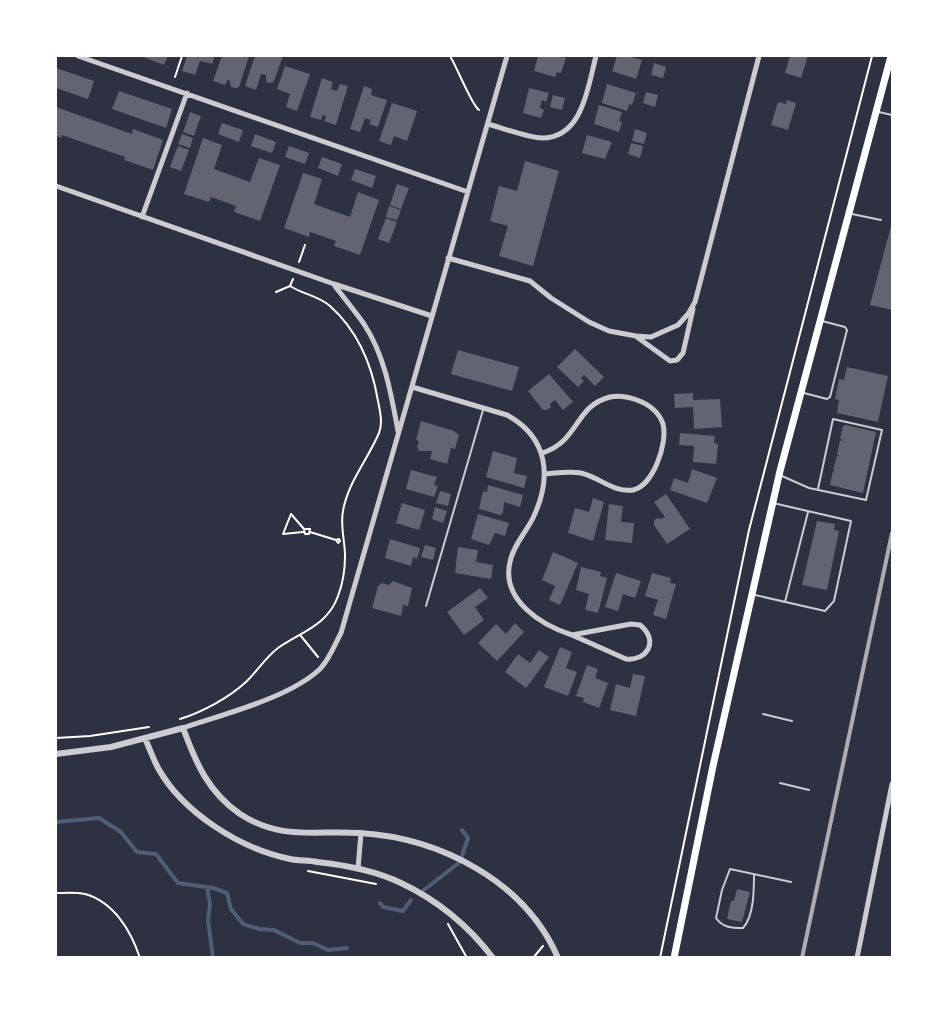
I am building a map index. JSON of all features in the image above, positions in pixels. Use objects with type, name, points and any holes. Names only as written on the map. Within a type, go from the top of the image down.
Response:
[{"type":"main road","points":[[674,957],[713,766],[779,475],[891,56]]},
{"type":"street","points":[[78,56],[468,192]]},
{"type":"street","points":[[56,754],[111,747],[183,728],[262,701],[306,679],[323,665],[341,633],[507,56]]},
{"type":"street","points":[[587,56],[594,63]]},
{"type":"street","points":[[488,124],[541,139],[557,136],[566,131],[577,120],[596,56]]},
{"type":"street","points":[[636,336],[670,361],[677,360],[683,352],[759,56]]},
{"type":"street","points":[[142,217],[187,93]]},
{"type":"street","points":[[56,186],[432,316]]},
{"type":"street","points":[[448,258],[530,281],[551,298],[589,322],[609,331],[636,336],[651,337],[678,325],[695,302]]},
{"type":"street","points":[[334,284],[364,325],[377,349],[387,376],[399,433]]},
{"type":"street","points":[[412,387],[507,415],[518,421],[536,440],[542,453],[545,474],[538,504],[510,562],[510,587],[518,601],[538,620],[549,626],[626,659],[635,660],[642,657],[650,644],[646,630],[640,625],[631,624],[572,635]]},
{"type":"street","points":[[542,453],[561,445],[589,407],[611,397],[626,396],[650,406],[663,425],[664,437],[654,470],[643,486],[626,491],[582,473],[545,474]]},
{"type":"street","points":[[183,728],[198,766],[209,784],[239,813],[281,831],[300,834],[361,833],[400,837],[437,849],[481,871],[509,891],[538,923],[558,957]]},
{"type":"street","points":[[145,738],[170,785],[195,810],[237,841],[290,859],[358,869],[402,883],[435,902],[463,923],[493,957]]},
{"type":"street","points":[[857,957],[892,784]]},
{"type":"street","points":[[358,869],[361,833]]},
{"type":"lane","points":[[876,111],[892,115]]},
{"type":"lane","points":[[849,213],[881,220]]},
{"type":"lane","points":[[801,393],[827,399],[830,397],[847,330],[845,327],[820,320]]},
{"type":"lane","points":[[426,606],[483,409]]},
{"type":"lane","points":[[779,475],[818,489],[866,500],[882,430],[833,419],[818,489]]},
{"type":"lane","points":[[752,595],[825,611],[834,601],[851,521],[773,503]]},
{"type":"lane","points":[[785,602],[808,510]]},
{"type":"lane","points":[[763,714],[792,721]]},
{"type":"lane","points":[[780,783],[810,790]]},
{"type":"lane","points":[[754,874],[754,889],[748,922],[743,927],[732,928],[721,925],[716,918],[722,890],[730,869],[754,874],[790,882]]},
{"type":"path","points":[[175,77],[182,56]]},
{"type":"path","points":[[450,56],[468,91],[470,101],[479,111]]},
{"type":"path","points":[[660,957],[749,530],[872,56]]},
{"type":"path","points":[[276,292],[290,286],[305,245]]},
{"type":"path","points":[[180,719],[237,690],[271,654],[319,624],[328,615],[337,599],[343,580],[343,512],[359,469],[380,430],[381,416],[375,382],[356,337],[343,319],[329,304],[290,286]]},
{"type":"path","points":[[304,530],[291,514],[283,534],[304,530],[309,528],[310,532],[344,543]]},
{"type":"path","points":[[300,635],[318,657]]},
{"type":"path","points":[[56,738],[90,736],[149,727]]},
{"type":"path","points":[[56,893],[84,894],[114,913],[127,927],[140,957]]},
{"type":"path","points":[[533,957],[550,940]]},
{"type":"building","points":[[140,56],[168,56],[164,65]]},
{"type":"building","points":[[187,56],[215,56],[212,64],[200,61],[195,75],[182,71]]},
{"type":"building","points":[[222,56],[249,56],[239,87],[231,87],[230,81],[227,80],[225,85],[213,81]]},
{"type":"building","points":[[255,56],[283,56],[274,81],[266,82],[266,75],[261,74],[256,90],[245,86]]},
{"type":"building","points":[[538,56],[566,58],[561,73],[557,72],[555,77],[534,71]]},
{"type":"building","points":[[617,56],[642,60],[636,79],[612,71]]},
{"type":"building","points":[[790,56],[808,56],[801,78],[785,73]]},
{"type":"building","points":[[654,63],[666,67],[663,78],[651,75]]},
{"type":"building","points":[[285,66],[310,74],[297,111],[286,107],[290,94],[277,89]]},
{"type":"building","points":[[56,68],[94,81],[88,99],[56,88]]},
{"type":"building","points":[[322,78],[333,82],[331,89],[337,91],[340,84],[348,86],[336,125],[324,121],[326,116],[323,115],[321,120],[310,117]]},
{"type":"building","points":[[607,84],[636,93],[627,111],[602,103]]},
{"type":"building","points":[[364,86],[372,89],[371,95],[387,100],[378,127],[369,124],[371,120],[365,118],[360,132],[350,129]]},
{"type":"building","points":[[529,88],[549,93],[546,102],[542,100],[540,108],[544,110],[541,118],[523,113]]},
{"type":"building","points":[[119,91],[172,109],[166,128],[112,109]]},
{"type":"building","points":[[646,92],[658,95],[655,107],[643,103]]},
{"type":"building","points":[[553,95],[565,98],[562,110],[550,107]]},
{"type":"building","points":[[787,100],[796,103],[788,130],[771,125],[778,102],[786,104]]},
{"type":"building","points":[[392,103],[417,111],[407,141],[394,136],[391,145],[379,141]]},
{"type":"building","points":[[599,105],[622,112],[619,132],[594,124]]},
{"type":"building","points":[[56,107],[132,134],[133,129],[163,140],[153,170],[124,160],[125,157],[62,135],[61,138],[56,136]]},
{"type":"building","points":[[190,112],[201,116],[194,136],[183,132]]},
{"type":"building","points":[[222,123],[243,130],[239,142],[218,134]]},
{"type":"building","points":[[635,129],[647,133],[644,144],[632,141]]},
{"type":"building","points":[[182,134],[193,138],[190,148],[178,144]]},
{"type":"building","points":[[255,134],[276,142],[272,153],[251,146]]},
{"type":"building","points":[[587,135],[612,142],[605,159],[582,153]]},
{"type":"building","points":[[203,138],[222,145],[214,169],[250,182],[259,158],[280,165],[260,221],[234,212],[236,206],[211,197],[209,202],[184,194]]},
{"type":"building","points":[[631,143],[643,146],[640,158],[628,154]]},
{"type":"building","points":[[178,146],[189,150],[181,171],[170,167]]},
{"type":"building","points":[[289,146],[309,153],[305,164],[285,157]]},
{"type":"building","points":[[322,157],[342,164],[338,176],[318,168]]},
{"type":"building","points":[[525,161],[559,171],[533,266],[499,256],[508,226],[490,221],[499,186],[517,191]]},
{"type":"building","points":[[355,169],[376,176],[372,188],[351,180]]},
{"type":"building","points":[[303,173],[322,179],[314,204],[350,217],[358,192],[379,200],[360,255],[334,246],[336,241],[310,232],[309,237],[284,228]]},
{"type":"building","points":[[397,184],[409,188],[401,209],[390,205]]},
{"type":"building","points":[[389,206],[401,210],[397,220],[386,217]]},
{"type":"building","points":[[386,218],[397,222],[389,243],[378,239]]},
{"type":"building","points":[[892,226],[892,310],[870,305]]},
{"type":"building","points":[[575,349],[604,377],[595,386],[584,375],[581,378],[584,381],[578,387],[557,367]]},
{"type":"building","points":[[458,350],[519,367],[512,391],[451,374]]},
{"type":"building","points":[[847,367],[888,376],[878,422],[837,413],[839,400],[835,399],[839,379],[844,380]]},
{"type":"building","points":[[549,374],[573,402],[563,410],[555,400],[550,404],[551,407],[543,410],[528,391]]},
{"type":"building","points":[[693,393],[693,400],[720,399],[722,427],[694,429],[693,407],[675,408],[674,394]]},
{"type":"building","points":[[421,421],[454,431],[459,435],[455,449],[451,448],[447,464],[430,459],[432,451],[419,451],[417,447],[419,441],[416,440]]},
{"type":"building","points":[[843,426],[876,432],[863,493],[830,485],[833,471],[836,470],[833,470],[837,456],[839,456],[837,454],[840,441],[843,440],[840,439]]},
{"type":"building","points":[[680,433],[715,436],[714,443],[718,444],[716,464],[693,462],[694,446],[679,445]]},
{"type":"building","points":[[493,451],[517,458],[514,473],[527,476],[524,488],[486,477]]},
{"type":"building","points":[[692,469],[717,478],[707,503],[670,490],[674,478],[688,483]]},
{"type":"building","points":[[411,470],[437,477],[434,485],[438,486],[434,497],[406,489]]},
{"type":"building","points":[[488,485],[523,495],[520,507],[504,502],[503,513],[500,515],[479,509],[483,491],[487,492]]},
{"type":"building","points":[[440,491],[451,494],[448,506],[436,503]]},
{"type":"building","points":[[666,494],[690,529],[667,544],[654,525],[657,518],[665,517],[654,502]]},
{"type":"building","points":[[593,498],[604,502],[593,541],[568,533],[575,508],[589,512]]},
{"type":"building","points":[[402,503],[425,510],[419,530],[396,523]]},
{"type":"building","points":[[609,504],[623,506],[621,522],[634,523],[632,543],[605,540]]},
{"type":"building","points":[[435,507],[447,511],[443,523],[432,519]]},
{"type":"building","points":[[478,514],[509,523],[505,536],[495,533],[489,545],[471,539]]},
{"type":"building","points":[[817,521],[835,524],[834,530],[839,531],[827,590],[802,585]]},
{"type":"building","points":[[390,539],[420,548],[417,559],[413,557],[411,566],[385,558]]},
{"type":"building","points":[[425,545],[436,548],[433,560],[421,557]]},
{"type":"building","points":[[458,547],[478,550],[476,562],[493,565],[491,579],[455,573]]},
{"type":"building","points":[[553,552],[578,563],[560,605],[549,600],[555,586],[542,580]]},
{"type":"building","points":[[581,567],[601,572],[600,576],[607,578],[598,613],[585,610],[589,594],[576,590]]},
{"type":"building","points":[[616,573],[641,581],[635,598],[623,594],[618,611],[605,607]]},
{"type":"building","points":[[652,573],[671,578],[670,583],[676,584],[666,619],[653,615],[658,600],[645,596]]},
{"type":"building","points":[[393,581],[412,588],[408,606],[403,605],[401,616],[372,608],[378,586],[382,583],[389,585]]},
{"type":"building","points":[[480,588],[488,598],[475,607],[484,620],[464,635],[447,612]]},
{"type":"building","points":[[515,623],[524,632],[497,661],[478,643],[496,624],[506,634]]},
{"type":"building","points":[[560,647],[572,652],[566,668],[577,672],[568,696],[544,687]]},
{"type":"building","points":[[539,650],[549,657],[526,688],[505,672],[518,654],[530,663]]},
{"type":"building","points":[[587,665],[598,669],[595,678],[608,683],[599,708],[583,702],[584,698],[576,696]]},
{"type":"building","points":[[633,674],[645,676],[636,716],[610,710],[616,684],[630,688]]},
{"type":"building","points":[[737,889],[750,892],[742,922],[727,919],[731,901],[734,901]]},
{"type":"waterway","points":[[56,822],[99,818],[121,832],[137,852],[156,854],[178,883],[213,888],[227,893],[231,909],[243,924],[259,929],[274,930],[300,943],[313,943],[328,950],[347,948]]},
{"type":"waterway","points":[[420,893],[460,862],[468,838],[462,830]]},
{"type":"waterway","points":[[207,887],[213,958]]},
{"type":"waterway","points":[[380,903],[383,907],[403,911],[411,900]]},
{"type":"railway","points":[[802,958],[892,533]]}]
